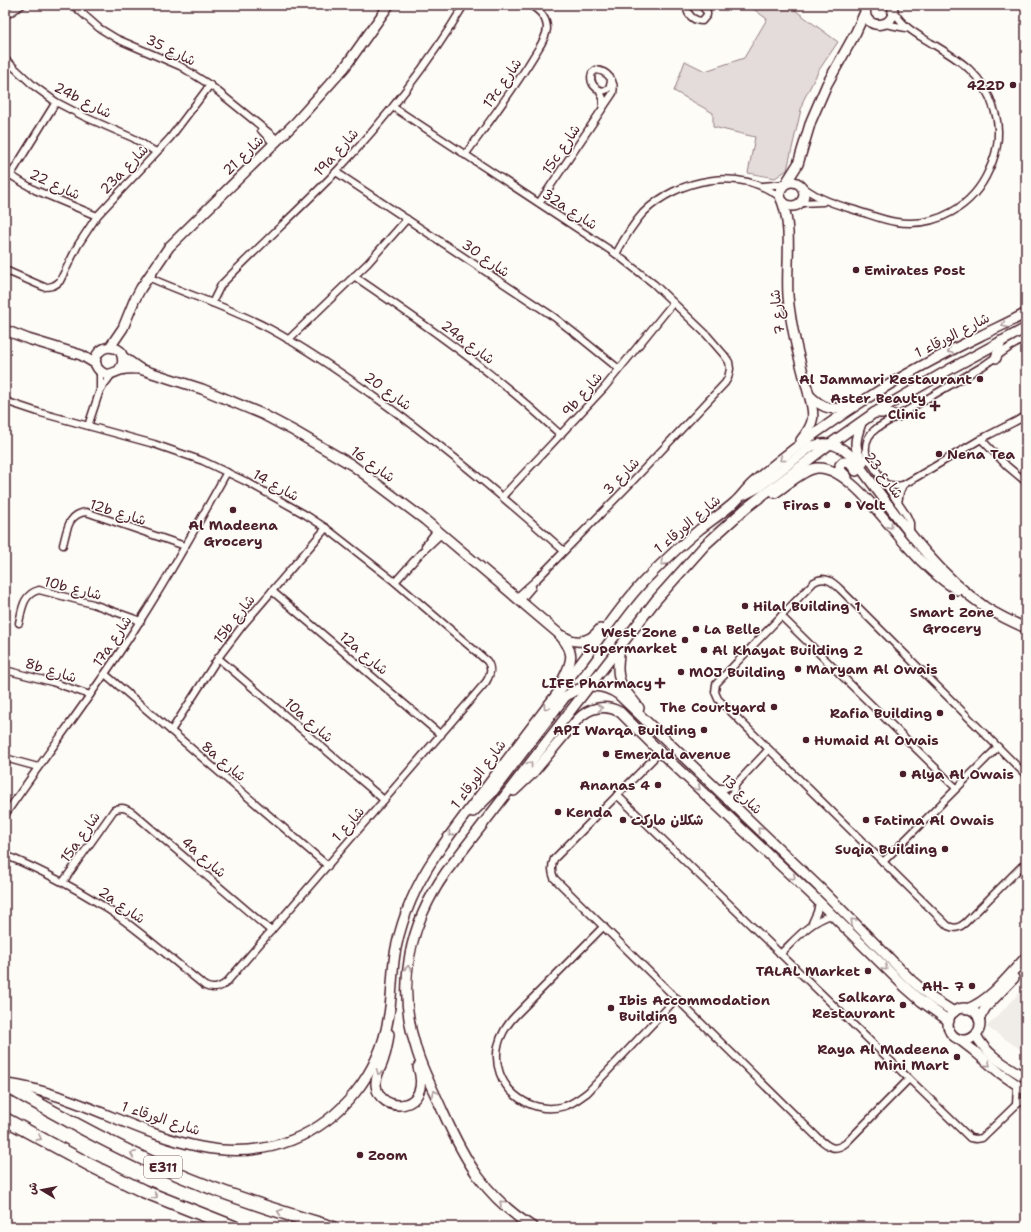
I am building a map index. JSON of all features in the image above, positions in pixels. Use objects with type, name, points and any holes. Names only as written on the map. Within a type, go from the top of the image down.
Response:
[{"type":"highway","name":"E311","points":[[5,1084],[43,1107],[128,1151],[171,1171],[254,1203],[331,1227]]},
{"type":"highway","name":"E311","points":[[5,1119],[83,1162],[143,1191],[234,1227]]},
{"type":"street","points":[[5,16],[22,5]]},
{"type":"street","name":"شارع 35","points":[[73,5],[99,28],[117,39],[180,66],[210,85],[256,122],[276,142]]},
{"type":"street","name":"شارع 21","points":[[110,347],[123,328],[134,301],[149,274],[169,248],[181,234],[276,142],[345,67],[389,5]]},
{"type":"street","name":"19a شارع","points":[[212,303],[221,285],[336,172],[393,106],[440,42],[464,5]]},
{"type":"street","name":"17c شارع","points":[[465,155],[520,77],[546,36],[547,28],[545,19],[541,13],[530,5]]},
{"type":"street","points":[[684,5],[688,12],[696,20],[702,21],[705,19],[707,12],[701,5]]},
{"type":"street","points":[[688,12],[687,8],[689,5]]},
{"type":"street","points":[[885,24],[892,16],[892,7]]},
{"type":"street","points":[[616,254],[633,225],[649,208],[668,194],[690,185],[714,180],[739,181],[761,186],[795,181],[813,194],[829,202],[895,222],[911,223],[943,217],[964,204],[972,197],[988,173],[996,148],[998,126],[994,109],[984,86],[974,73],[962,62],[908,28],[892,7]]},
{"type":"street","points":[[865,8],[869,21],[875,25]]},
{"type":"street","points":[[782,200],[781,189],[798,164],[806,134],[821,96],[836,66],[854,36],[865,8]]},
{"type":"street","points":[[854,36],[866,28],[875,25],[885,24],[908,28]]},
{"type":"street","name":"24b شارع","points":[[5,59],[34,86],[56,102],[74,112],[133,138],[156,152]]},
{"type":"street","points":[[599,90],[602,91],[609,89],[611,86],[611,79],[603,72],[596,70],[592,73],[591,79],[592,84],[599,90],[603,98],[602,109]]},
{"type":"street","name":"15c شارع","points":[[539,203],[613,94],[614,86],[611,79]]},
{"type":"street","name":"23a شارع","points":[[5,270],[44,287],[56,285],[60,281],[78,245],[97,216],[182,122],[210,85]]},
{"type":"street","points":[[8,174],[56,102]]},
{"type":"street","name":"32a شارع","points":[[393,106],[616,254],[654,284],[706,334],[719,350]]},
{"type":"street","points":[[798,164],[804,197],[800,203]]},
{"type":"street","name":"شارع 30","points":[[336,172],[554,318],[619,369]]},
{"type":"street","name":"شارع 22","points":[[8,174],[35,190],[97,216]]},
{"type":"street","points":[[761,186],[791,206],[800,203],[829,202]]},
{"type":"street","name":"شارع 7","points":[[782,200],[788,223],[787,258],[789,308],[797,352],[813,410],[813,422],[807,433],[794,449]]},
{"type":"street","name":"شارع 7","points":[[788,223],[800,203]]},
{"type":"street","points":[[288,340],[381,249],[407,219]]},
{"type":"street","name":"شارع 20","points":[[149,274],[174,288],[251,320],[326,363],[446,449],[503,496],[564,551]]},
{"type":"street","name":"24a شارع","points":[[354,276],[464,354],[507,388],[561,435]]},
{"type":"street","name":"9b شارع","points":[[503,496],[561,435],[619,369],[673,303]]},
{"type":"street","name":"شارع الورقاء 1","points":[[5,1084],[23,1086],[55,1094],[151,1133],[207,1148],[244,1150],[266,1148],[288,1142],[308,1133],[327,1120],[344,1106],[358,1089],[370,1071],[381,1046],[388,1021],[394,957],[405,916],[416,890],[429,866],[462,819],[584,660],[620,610],[647,578],[681,545],[741,496],[753,482],[794,449],[864,400],[918,368],[1026,313]]},
{"type":"street","name":"شارع 21","points":[[122,354],[123,328]]},
{"type":"street","name":"شارع الورقاء 1","points":[[533,1227],[500,1202],[469,1164],[457,1143],[420,1061],[410,1024],[406,988],[408,964],[413,938],[422,915],[440,882],[621,645],[678,574],[705,545],[746,508],[830,444],[874,413],[1026,328]]},
{"type":"street","points":[[5,330],[34,341],[75,353],[86,358],[108,374],[116,372]]},
{"type":"street","points":[[910,534],[908,520],[867,457],[866,443],[869,436],[874,430],[983,366],[1026,338]]},
{"type":"street","points":[[996,358],[1001,341]]},
{"type":"street","points":[[75,353],[99,351],[110,347],[122,354],[123,362],[100,390]]},
{"type":"street","name":"شارع 3","points":[[518,600],[720,388],[728,378],[730,369],[727,359],[719,350]]},
{"type":"street","points":[[90,426],[100,390],[96,360],[99,351]]},
{"type":"street","name":"شارع 16","points":[[122,354],[140,369],[202,389],[232,401],[294,431],[352,465],[439,532],[558,633],[568,645],[571,657],[570,667],[556,695]]},
{"type":"street","name":"شارع 16","points":[[116,372],[140,369]]},
{"type":"street","points":[[809,395],[821,406],[833,410],[864,400]]},
{"type":"street","name":"شارع 14","points":[[5,401],[41,413],[154,444],[197,459],[227,472],[306,515],[326,528],[395,582],[486,661],[491,669]]},
{"type":"street","points":[[874,413],[885,413],[898,416]]},
{"type":"street","points":[[885,484],[896,486],[903,485],[981,439],[1026,416]]},
{"type":"street","points":[[862,422],[856,435],[856,446],[858,454],[871,481]]},
{"type":"street","points":[[981,439],[1007,466],[1026,482]]},
{"type":"street","points":[[741,496],[758,487],[808,449],[817,444],[830,444]]},
{"type":"street","name":"شارع 23","points":[[830,444],[842,448],[850,455],[910,534],[940,568],[984,606]]},
{"type":"street","points":[[868,500],[863,490],[841,472],[840,468],[842,463],[845,462],[851,464],[870,489],[897,517]]},
{"type":"street","name":"شارع 23","points":[[746,508],[767,499],[804,472],[816,468],[825,468],[834,472],[853,485],[868,500],[901,540],[950,586],[1026,628]]},
{"type":"street","name":"17a شارع","points":[[5,815],[141,621],[227,472]]},
{"type":"street","points":[[898,504],[903,485]]},
{"type":"street","name":"12b شارع","points":[[63,545],[70,521],[74,516],[86,512],[185,546]]},
{"type":"street","name":"15b شارع","points":[[170,731],[218,658],[243,625],[326,528]]},
{"type":"street","points":[[395,582],[439,532]]},
{"type":"street","points":[[1026,775],[830,580],[820,579],[814,582],[717,681],[714,688],[718,699],[768,750],[948,926],[954,928],[960,927],[965,923],[1026,862]]},
{"type":"street","name":"10b شارع","points":[[19,623],[25,600],[28,595],[33,591],[39,590],[93,604],[141,621]]},
{"type":"street","name":"12a شارع","points":[[272,591],[441,735]]},
{"type":"street","name":"شارع 16","points":[[558,633],[574,641],[581,642],[588,640],[620,610]]},
{"type":"street","points":[[780,616],[956,788]]},
{"type":"street","points":[[621,645],[618,666],[620,681],[639,708],[644,718]]},
{"type":"street","name":"10a شارع","points":[[218,658],[384,800]]},
{"type":"street","name":"شارع 1","points":[[216,989],[226,984],[441,735],[486,682],[491,674],[491,669]]},
{"type":"street","name":"8b شارع","points":[[5,670],[52,682],[90,695]]},
{"type":"street","name":"8a شارع","points":[[105,674],[328,866]]},
{"type":"street","name":"شارع 13","points":[[462,819],[491,794],[565,697],[574,690],[590,686],[600,686],[616,693],[644,718],[819,887],[910,980],[932,998],[954,1012]]},
{"type":"street","name":"شارع 13","points":[[502,800],[533,773],[581,716],[593,709],[608,708],[620,712],[660,752],[819,902],[908,991],[949,1021]]},
{"type":"street","points":[[884,862],[998,747]]},
{"type":"street","points":[[733,805],[732,794],[736,784],[768,750]]},
{"type":"street","points":[[660,752],[554,859],[552,863],[554,878],[828,1147],[841,1147],[846,1143],[909,1079]]},
{"type":"street","points":[[5,758],[38,767]]},
{"type":"street","points":[[714,787],[726,788],[736,784]]},
{"type":"street","points":[[617,795],[970,1138],[982,1138],[1016,1105],[1026,1099]]},
{"type":"street","name":"4a شارع","points":[[118,808],[123,807],[133,812],[271,931]]},
{"type":"street","name":"15a شارع","points":[[63,882],[114,810],[118,808]]},
{"type":"street","name":"2a شارع","points":[[5,855],[63,882],[89,897],[132,926],[205,986],[216,989]]},
{"type":"street","points":[[811,925],[817,912],[819,902]]},
{"type":"street","points":[[780,954],[811,925],[832,915]]},
{"type":"street","points":[[604,926],[512,1020],[501,1035],[498,1054],[500,1073],[505,1084],[513,1095],[524,1102],[544,1108],[564,1106],[577,1100],[588,1092],[677,998]]},
{"type":"street","points":[[967,1009],[980,1003],[988,997],[1026,957]]},
{"type":"street","points":[[979,1019],[986,1007],[1026,964]]},
{"type":"street","points":[[958,1039],[968,1040],[976,1035],[980,1026],[979,1019],[974,1012],[967,1009],[960,1009],[954,1012],[949,1021],[950,1032],[958,1039],[973,1050],[995,1070],[1026,1091]]},
{"type":"street","points":[[388,1021],[388,1046],[376,1083],[378,1092],[383,1099],[396,1105],[405,1104],[413,1100],[419,1093],[421,1084],[412,1047],[410,1024]]},
{"type":"street","points":[[976,1035],[988,1051],[1026,1078]]},
{"type":"street","points":[[1016,1105],[1017,1085]]},
{"type":"shaded area","points":[[748,5],[788,5],[838,42],[819,70],[803,101],[787,170],[775,178],[748,173],[755,137],[713,127],[713,113],[674,91],[685,61],[705,71],[744,58],[767,19]]},
{"type":"shaded area","points":[[1026,986],[1026,1053],[987,1027]]},
{"type":"place","name":"422D","points":[[1013,85]]},
{"type":"place","name":"Emirates Post","points":[[856,270]]},
{"type":"place","name":"Al Jammari Restaurant","points":[[980,379]]},
{"type":"place","name":"Aster Beauty Clinic","points":[[935,406]]},
{"type":"place","name":"Nena Tea","points":[[939,454]]},
{"type":"place","name":"Firas","points":[[827,505]]},
{"type":"place","name":"Volt","points":[[848,505]]},
{"type":"place","name":"Al Madeena Grocery","points":[[233,510]]},
{"type":"place","name":"Smart Zone Grocery","points":[[952,597]]},
{"type":"place","name":"Hilal Building 1","points":[[745,606]]},
{"type":"place","name":"La Belle","points":[[696,629]]},
{"type":"place","name":"West Zone Supermarket","points":[[685,640]]},
{"type":"place","name":"Al Khayat Building 2","points":[[704,650]]},
{"type":"place","name":"Maryam Al Owais","points":[[798,669]]},
{"type":"place","name":"MOJ Building","points":[[681,672]]},
{"type":"place","name":"LIFE Pharmacy","points":[[660,683]]},
{"type":"place","name":"The Courtyard","points":[[774,707]]},
{"type":"place","name":"Rafia Building","points":[[940,713]]},
{"type":"place","name":"API Warqa Building","points":[[704,730]]},
{"type":"place","name":"Humaid Al Owais","points":[[806,740]]},
{"type":"place","name":"Emerald avenue","points":[[606,754]]},
{"type":"place","name":"Alya Al Owais","points":[[903,774]]},
{"type":"place","name":"Ananas 4","points":[[658,785]]},
{"type":"place","name":"Kenda","points":[[558,812]]},
{"type":"place","name":"شكلان ماركت","points":[[623,820]]},
{"type":"place","name":"Fatima Al Owais","points":[[866,820]]},
{"type":"place","name":"Suqia Building","points":[[945,849]]},
{"type":"place","name":"TALAL Market","points":[[868,971]]},
{"type":"place","name":"AH- 7","points":[[972,986]]},
{"type":"place","name":"Salkara Restaurant","points":[[903,1005]]},
{"type":"place","name":"Ibis Accommodation Building","points":[[611,1008]]},
{"type":"place","name":"Raya Al Madeena Mini Mart","points":[[957,1057]]},
{"type":"place","name":"Zoom","points":[[360,1155]]}]
